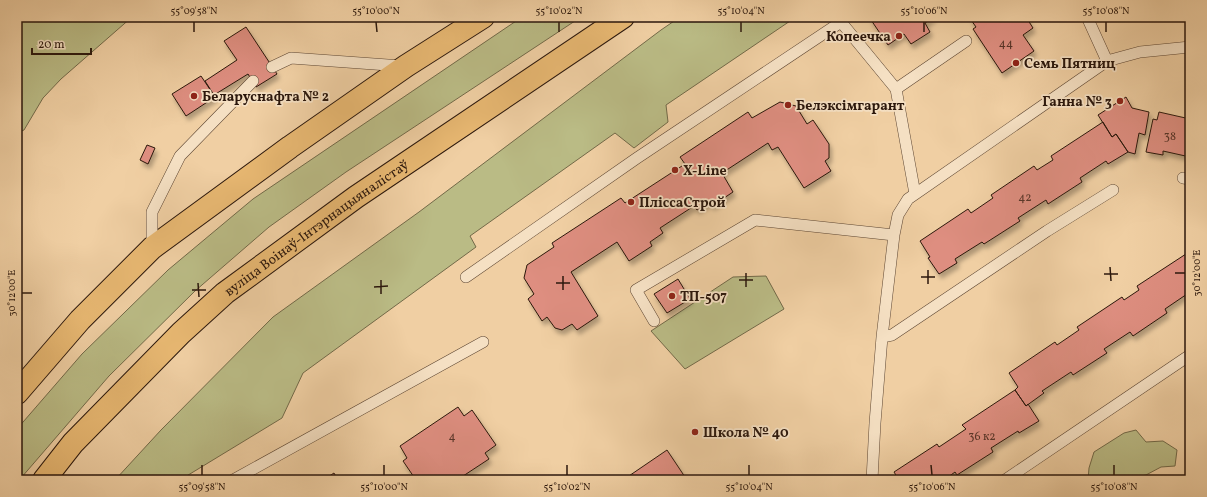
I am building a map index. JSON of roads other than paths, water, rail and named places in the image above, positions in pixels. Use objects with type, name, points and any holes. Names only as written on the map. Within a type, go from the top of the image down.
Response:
[{"type":"main road","points":[[17,393],[80,320],[152,248],[290,147],[406,66],[483,17]]},
{"type":"main road","name":"вуліца Воінаў-Інтэрнацыяналістаў","points":[[44,480],[73,443],[181,332],[224,293],[356,197],[624,17]]},
{"type":"lane","points":[[1087,17],[1107,61]]},
{"type":"lane","points":[[466,277],[637,158],[841,22],[896,89],[915,194]]},
{"type":"lane","points":[[896,89],[966,41]]},
{"type":"lane","points":[[872,480],[882,337],[894,235],[898,214],[908,199],[1107,61],[1140,52],[1190,48]]},
{"type":"lane","points":[[272,67],[291,58],[406,66]]},
{"type":"lane","points":[[152,248],[152,212],[180,156],[253,81]]},
{"type":"lane","points":[[882,337],[892,335],[1113,190]]},
{"type":"lane","points":[[654,321],[636,290],[755,220],[894,235]]},
{"type":"lane","points":[[233,480],[483,342]]},
{"type":"lane","points":[[1005,480],[1190,355]]},
{"type":"place","name":"Копеечка","points":[[899,36]]},
{"type":"place","name":"Семь Пятниц","points":[[1016,63]]},
{"type":"place","name":"Беларуснафта № 2","points":[[194,96]]},
{"type":"place","name":"Ганна № 3","points":[[1120,101]]},
{"type":"place","name":"Белэксімгарант","points":[[788,105]]},
{"type":"place","name":"X-Line","points":[[675,170]]},
{"type":"place","name":"ПліссаСтрой","points":[[631,202]]},
{"type":"place","name":"ТП-507","points":[[672,296]]},
{"type":"place","name":"Школа № 40","points":[[695,432]]}]
